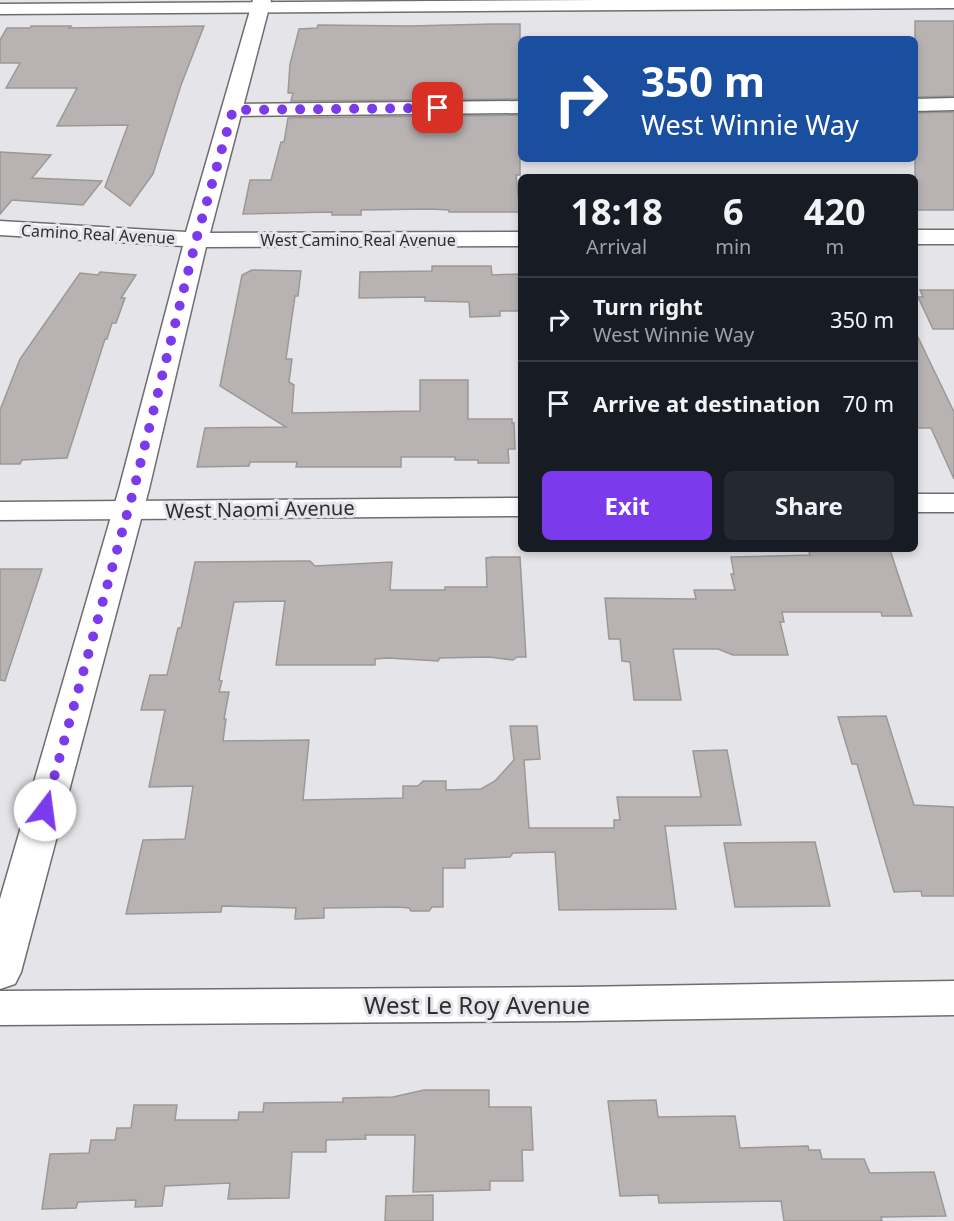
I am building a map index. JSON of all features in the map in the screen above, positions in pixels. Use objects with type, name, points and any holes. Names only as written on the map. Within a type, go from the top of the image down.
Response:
[{"type":"street","points":[[0,9],[261,4],[954,3]]},
{"type":"street","points":[[0,972],[128,511],[196,240],[261,4]]},
{"type":"street","points":[[918,105],[954,104]]},
{"type":"street","points":[[233,110],[518,107]]},
{"type":"street","name":"Camino Real Avenue","points":[[0,228],[196,240]]},
{"type":"street","points":[[918,237],[954,237]]},
{"type":"street","name":"West Camino Real Avenue","points":[[196,240],[518,239]]},
{"type":"street","points":[[918,503],[954,503]]},
{"type":"street","name":"West Naomi Avenue","points":[[0,511],[518,507]]},
{"type":"street","name":"West Le Roy Avenue","points":[[0,1008],[574,1004],[954,998]]},
{"type":"building","points":[[915,21],[954,21],[954,96],[918,97],[918,36],[915,36]]},
{"type":"building","points":[[520,24],[518,99],[291,101],[293,93],[288,93],[290,64],[299,29],[317,28],[318,25]]},
{"type":"building","points":[[31,26],[71,26],[69,28],[204,26],[181,85],[153,174],[130,206],[105,187],[128,125],[57,126],[77,88],[6,88],[20,63],[0,63],[0,40],[7,28],[30,28]]},
{"type":"building","points":[[954,112],[954,210],[918,210],[918,174],[915,174],[915,162],[918,162],[918,113]]},
{"type":"building","points":[[518,115],[520,174],[516,175],[518,212],[449,212],[449,210],[430,209],[361,210],[361,215],[332,215],[332,212],[243,214],[250,180],[271,180],[281,142],[284,142],[288,118]]},
{"type":"building","points":[[0,152],[51,155],[32,178],[102,181],[83,205],[12,200],[0,214]]},
{"type":"building","points":[[432,266],[491,266],[492,275],[518,274],[518,311],[500,311],[500,316],[470,317],[469,302],[425,301],[425,297],[359,298],[360,272],[432,271]]},
{"type":"building","points":[[252,270],[301,271],[286,359],[292,359],[289,382],[294,385],[292,413],[420,411],[420,380],[468,380],[468,419],[512,419],[514,423],[515,449],[508,449],[509,463],[478,463],[478,460],[455,460],[455,457],[401,457],[401,467],[296,467],[297,462],[250,462],[249,466],[197,467],[205,428],[286,427],[220,386],[242,275]]},
{"type":"building","points":[[100,272],[136,275],[121,298],[125,298],[116,323],[112,323],[107,339],[105,339],[67,458],[22,460],[20,464],[0,464],[0,410],[20,359],[80,273],[98,275]]},
{"type":"building","points":[[920,290],[954,290],[954,329],[933,329],[918,297],[923,297]]},
{"type":"building","points":[[918,337],[954,412],[954,479],[931,428],[918,428]]},
{"type":"building","points":[[809,552],[891,552],[912,616],[882,616],[881,612],[782,612],[784,622],[780,622],[788,655],[733,655],[718,649],[673,649],[681,700],[634,700],[630,662],[622,661],[620,639],[609,639],[605,598],[696,599],[694,590],[735,590],[731,574],[734,574],[731,557],[810,555]]},
{"type":"building","points":[[520,557],[526,657],[517,657],[513,660],[489,657],[440,658],[438,661],[388,658],[375,659],[375,665],[276,665],[285,601],[234,602],[219,680],[222,681],[219,692],[229,692],[223,741],[309,740],[303,800],[403,798],[403,786],[418,786],[423,781],[446,781],[446,790],[481,789],[495,781],[514,760],[510,726],[537,726],[540,759],[524,760],[529,828],[614,828],[614,820],[620,820],[617,797],[701,797],[693,751],[727,750],[741,825],[665,826],[676,909],[559,910],[555,852],[513,853],[510,857],[465,859],[465,868],[443,868],[443,907],[432,907],[429,911],[411,911],[409,908],[398,907],[324,908],[324,918],[295,919],[296,908],[222,906],[221,912],[126,914],[143,840],[185,839],[193,786],[149,787],[165,710],[141,710],[150,675],[167,675],[178,628],[181,628],[195,562],[310,561],[315,566],[392,562],[390,590],[445,590],[445,587],[487,587],[486,558]]},
{"type":"building","points":[[0,569],[42,569],[5,681],[0,680]]},
{"type":"building","points":[[886,716],[914,805],[954,807],[954,896],[922,896],[921,891],[894,892],[857,764],[852,764],[838,717]]},
{"type":"building","points":[[815,842],[830,906],[735,907],[724,843]]},
{"type":"building","points":[[424,1090],[489,1090],[489,1107],[531,1107],[533,1150],[522,1150],[523,1181],[490,1181],[490,1190],[413,1192],[415,1135],[365,1135],[366,1139],[326,1140],[326,1152],[292,1152],[289,1198],[228,1199],[230,1183],[165,1186],[162,1206],[135,1207],[136,1200],[78,1202],[76,1208],[42,1209],[50,1154],[89,1153],[91,1140],[115,1140],[117,1128],[131,1128],[134,1105],[177,1105],[175,1120],[238,1120],[239,1112],[263,1112],[264,1103],[343,1102],[343,1098],[393,1097]]},
{"type":"building","points":[[656,1100],[658,1117],[735,1116],[740,1148],[808,1146],[809,1150],[820,1150],[822,1159],[864,1159],[870,1173],[934,1172],[946,1216],[881,1217],[882,1221],[784,1221],[781,1201],[659,1203],[658,1195],[620,1196],[608,1101]]},
{"type":"building","points":[[433,1195],[433,1221],[385,1221],[386,1196]]},
{"type":"route","points":[[45,810],[134,489],[196,240],[233,110],[438,108]]}]
